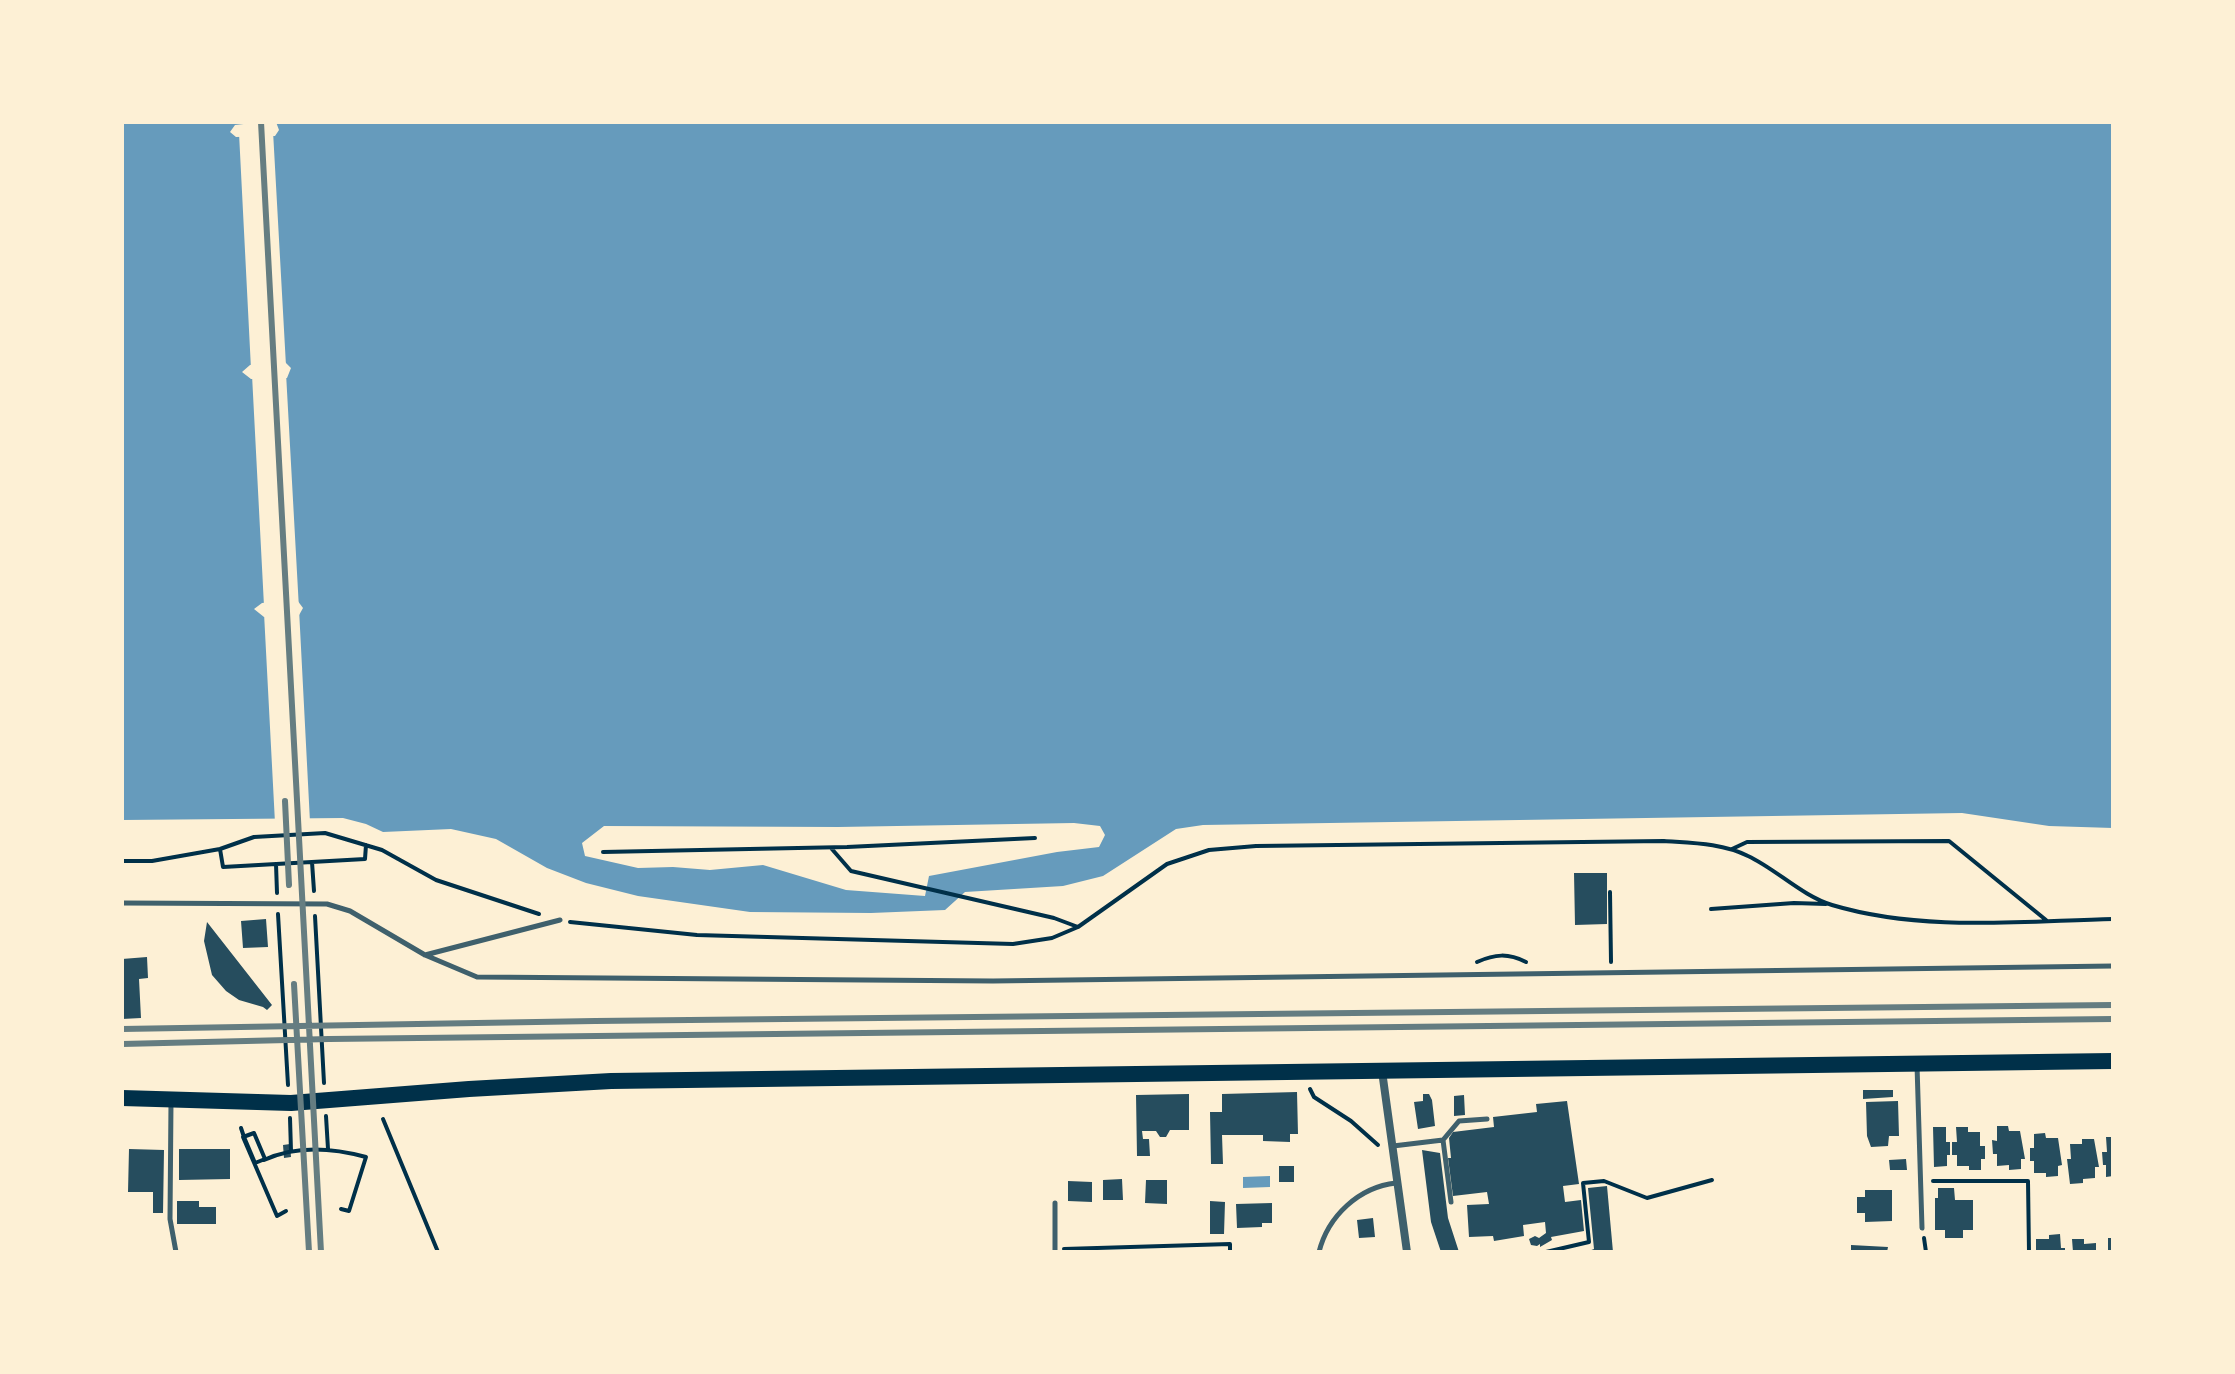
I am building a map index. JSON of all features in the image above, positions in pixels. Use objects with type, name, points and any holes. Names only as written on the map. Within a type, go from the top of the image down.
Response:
[{"type":"main road","points":[[122,1098],[291,1103],[611,1081],[2113,1061]]},
{"type":"street","points":[[1382,1071],[1407,1252]]},
{"type":"lane","points":[[122,903],[327,904],[350,911],[425,955],[477,977],[993,981],[2113,966]]},
{"type":"lane","points":[[425,955],[560,920]]},
{"type":"lane","points":[[1917,1064],[1922,1228]]},
{"type":"lane","points":[[171,1101],[170,1219],[176,1252]]},
{"type":"lane","points":[[1392,1146],[1443,1140],[1459,1121],[1487,1119]]},
{"type":"lane","points":[[1443,1140],[1451,1202]]},
{"type":"lane","points":[[1319,1252],[1329,1226],[1352,1201],[1382,1184],[1396,1183]]},
{"type":"lane","points":[[1055,1203],[1055,1251]]},
{"type":"path","points":[[122,861],[152,861],[220,849],[254,837],[325,833],[366,844],[436,880],[560,920],[697,935],[1013,944],[1052,938],[1078,927],[1167,864],[1209,850],[1256,846],[1694,843],[1747,856],[1828,904]]},
{"type":"path","points":[[603,852],[831,848],[1035,838]]},
{"type":"path","points":[[1730,850],[1747,842],[1949,841],[2046,920]]},
{"type":"path","points":[[220,849],[223,867],[365,859],[366,844]]},
{"type":"path","points":[[831,848],[851,871],[1078,927]]},
{"type":"path","points":[[312,862],[314,892]]},
{"type":"path","points":[[276,864],[277,894]]},
{"type":"path","points":[[1610,892],[1611,973]]},
{"type":"path","points":[[1711,909],[1794,903],[1828,904],[1899,920],[2113,919]]},
{"type":"path","points":[[315,907],[325,1089]]},
{"type":"path","points":[[278,909],[288,1091]]},
{"type":"path","points":[[1310,1089],[1314,1097],[1351,1121],[1378,1145]]},
{"type":"path","points":[[325,1104],[328,1149]]},
{"type":"path","points":[[289,1106],[291,1151]]},
{"type":"path","points":[[383,1119],[438,1252]]},
{"type":"path","points":[[241,1128],[244,1137],[255,1163],[265,1159],[254,1133],[243,1137],[277,1216],[286,1211]]},
{"type":"path","points":[[255,1164],[291,1151],[337,1149],[366,1157],[349,1211],[341,1209]]},
{"type":"path","points":[[1546,1252],[1589,1242],[1583,1183],[1604,1181],[1647,1198],[1712,1180]]},
{"type":"path","points":[[1919,1181],[2028,1181],[2029,1252]]},
{"type":"path","points":[[1055,1251],[1230,1244],[1230,1252]]},
{"type":"water","points":[[122,122],[261,122],[235,125],[230,132],[236,137],[275,136],[279,130],[276,122],[2113,122],[2113,828],[2049,826],[1962,813],[1203,825],[1176,829],[1103,876],[1063,886],[965,892],[945,910],[871,913],[750,912],[638,896],[586,883],[547,868],[496,839],[451,829],[383,832],[343,818],[122,820]],"holes":[[[284,361],[291,368],[287,378],[251,379],[242,372],[250,365]],[[297,600],[303,608],[298,617],[264,617],[254,609],[262,603]],[[1074,823],[1100,826],[1105,835],[1099,847],[929,876],[925,896],[846,890],[763,865],[710,870],[638,868],[585,856],[582,843],[604,826],[838,827]]]},
{"type":"water","points":[[1270,1176],[1270,1187],[1243,1188],[1243,1177]]},
{"type":"pier","points":[[273,131],[286,366],[251,369],[239,133]]},
{"type":"pier","points":[[286,373],[299,609],[297,605],[264,606],[252,375]]},
{"type":"pier","points":[[299,609],[310,822],[275,823],[264,613],[298,613]]},
{"type":"building","points":[[1574,873],[1607,873],[1607,924],[1575,925]]},
{"type":"building","points":[[266,919],[268,947],[243,948],[241,921]]},
{"type":"building","points":[[207,922],[272,1005],[267,1010],[239,1000],[212,975],[204,941]]},
{"type":"building","points":[[147,957],[148,978],[139,979],[141,1018],[122,1019],[122,959]]},
{"type":"building","points":[[1863,1090],[1893,1090],[1893,1097],[1863,1099]]},
{"type":"building","points":[[1297,1092],[1298,1134],[1290,1134],[1290,1142],[1263,1141],[1263,1135],[1222,1135],[1223,1164],[1211,1164],[1210,1112],[1222,1112],[1222,1094]]},
{"type":"building","points":[[1189,1094],[1189,1130],[1170,1130],[1166,1137],[1160,1137],[1156,1131],[1142,1131],[1143,1139],[1149,1139],[1150,1156],[1137,1156],[1136,1095]]},
{"type":"building","points":[[1423,1094],[1429,1094],[1432,1100],[1435,1126],[1418,1129],[1414,1102],[1423,1101]]},
{"type":"building","points":[[1464,1095],[1465,1115],[1454,1116],[1454,1096]]},
{"type":"building","points":[[1567,1101],[1579,1184],[1563,1186],[1565,1202],[1581,1200],[1584,1231],[1551,1237],[1552,1240],[1540,1247],[1540,1244],[1531,1245],[1529,1239],[1546,1233],[1545,1222],[1523,1225],[1524,1236],[1494,1241],[1493,1236],[1469,1237],[1467,1205],[1489,1204],[1487,1192],[1453,1196],[1448,1158],[1451,1158],[1449,1138],[1453,1132],[1494,1127],[1493,1117],[1537,1112],[1536,1104]]},
{"type":"building","points":[[1898,1101],[1899,1136],[1889,1136],[1888,1146],[1871,1147],[1867,1136],[1866,1102]]},
{"type":"building","points":[[1997,1126],[2020,1131],[2025,1159],[2021,1159],[2021,1169],[2009,1170],[2009,1165],[1997,1166],[1992,1140],[1997,1141]]},
{"type":"building","points":[[1933,1127],[1946,1127],[1946,1142],[1950,1142],[1947,1166],[1934,1167]]},
{"type":"building","points":[[1956,1127],[1968,1127],[1968,1132],[1980,1132],[1980,1146],[1985,1146],[1981,1170],[1957,1166],[1957,1155],[1952,1155],[1952,1142],[1957,1142]]},
{"type":"building","points":[[2045,1133],[2046,1138],[2058,1138],[2062,1165],[2058,1166],[2058,1176],[2046,1177],[2046,1173],[2034,1173],[2034,1161],[2030,1161],[2034,1134]]},
{"type":"building","points":[[2106,1137],[2113,1137],[2113,1176],[2106,1177],[2102,1152],[2107,1152]]},
{"type":"building","points":[[2082,1139],[2094,1139],[2099,1167],[2095,1167],[2095,1178],[2070,1184],[2067,1159],[2071,1159],[2070,1144],[2082,1144]]},
{"type":"building","points":[[290,1144],[291,1157],[284,1158],[283,1145]]},
{"type":"building","points":[[129,1149],[164,1150],[163,1213],[153,1213],[153,1192],[128,1192]]},
{"type":"building","points":[[179,1149],[230,1149],[230,1179],[179,1180]]},
{"type":"building","points":[[1422,1150],[1440,1153],[1448,1218],[1459,1252],[1441,1252],[1431,1222]]},
{"type":"building","points":[[1906,1159],[1907,1170],[1890,1170],[1889,1160]]},
{"type":"building","points":[[1279,1166],[1294,1166],[1294,1182],[1279,1182]]},
{"type":"building","points":[[1122,1179],[1123,1200],[1103,1200],[1103,1180]]},
{"type":"building","points":[[1146,1180],[1167,1180],[1167,1204],[1145,1203]]},
{"type":"building","points":[[1068,1181],[1092,1182],[1092,1202],[1068,1201]]},
{"type":"building","points":[[1607,1186],[1613,1252],[1586,1252],[1594,1249],[1588,1188]]},
{"type":"building","points":[[1938,1188],[1954,1188],[1955,1200],[1973,1200],[1973,1230],[1963,1230],[1963,1238],[1945,1238],[1945,1230],[1935,1230]]},
{"type":"building","points":[[1865,1190],[1892,1190],[1892,1221],[1865,1222],[1865,1213],[1857,1213],[1857,1197],[1865,1197]]},
{"type":"building","points":[[177,1201],[199,1201],[199,1207],[216,1207],[216,1224],[177,1224]]},
{"type":"building","points":[[1210,1201],[1225,1202],[1224,1234],[1210,1234]]},
{"type":"building","points":[[1272,1203],[1272,1223],[1262,1223],[1262,1227],[1237,1228],[1236,1204]]},
{"type":"building","points":[[1373,1218],[1375,1237],[1359,1238],[1357,1220]]},
{"type":"building","points":[[2060,1234],[2061,1248],[2065,1248],[2065,1252],[2036,1252],[2036,1239],[2049,1239],[2049,1235]]},
{"type":"building","points":[[2108,1238],[2113,1238],[2113,1252],[2108,1252]]},
{"type":"building","points":[[2072,1239],[2084,1239],[2084,1244],[2096,1243],[2096,1252],[2073,1252]]},
{"type":"building","points":[[1851,1245],[1888,1247],[1887,1252],[1851,1252]]},
{"type":"railway","points":[[261,122],[321,1252]]},
{"type":"railway","points":[[285,801],[289,885]]},
{"type":"railway","points":[[294,984],[309,1252]]},
{"type":"railway","points":[[122,1029],[2113,1005]]},
{"type":"railway","points":[[122,1044],[329,1039],[2113,1019]]}]
